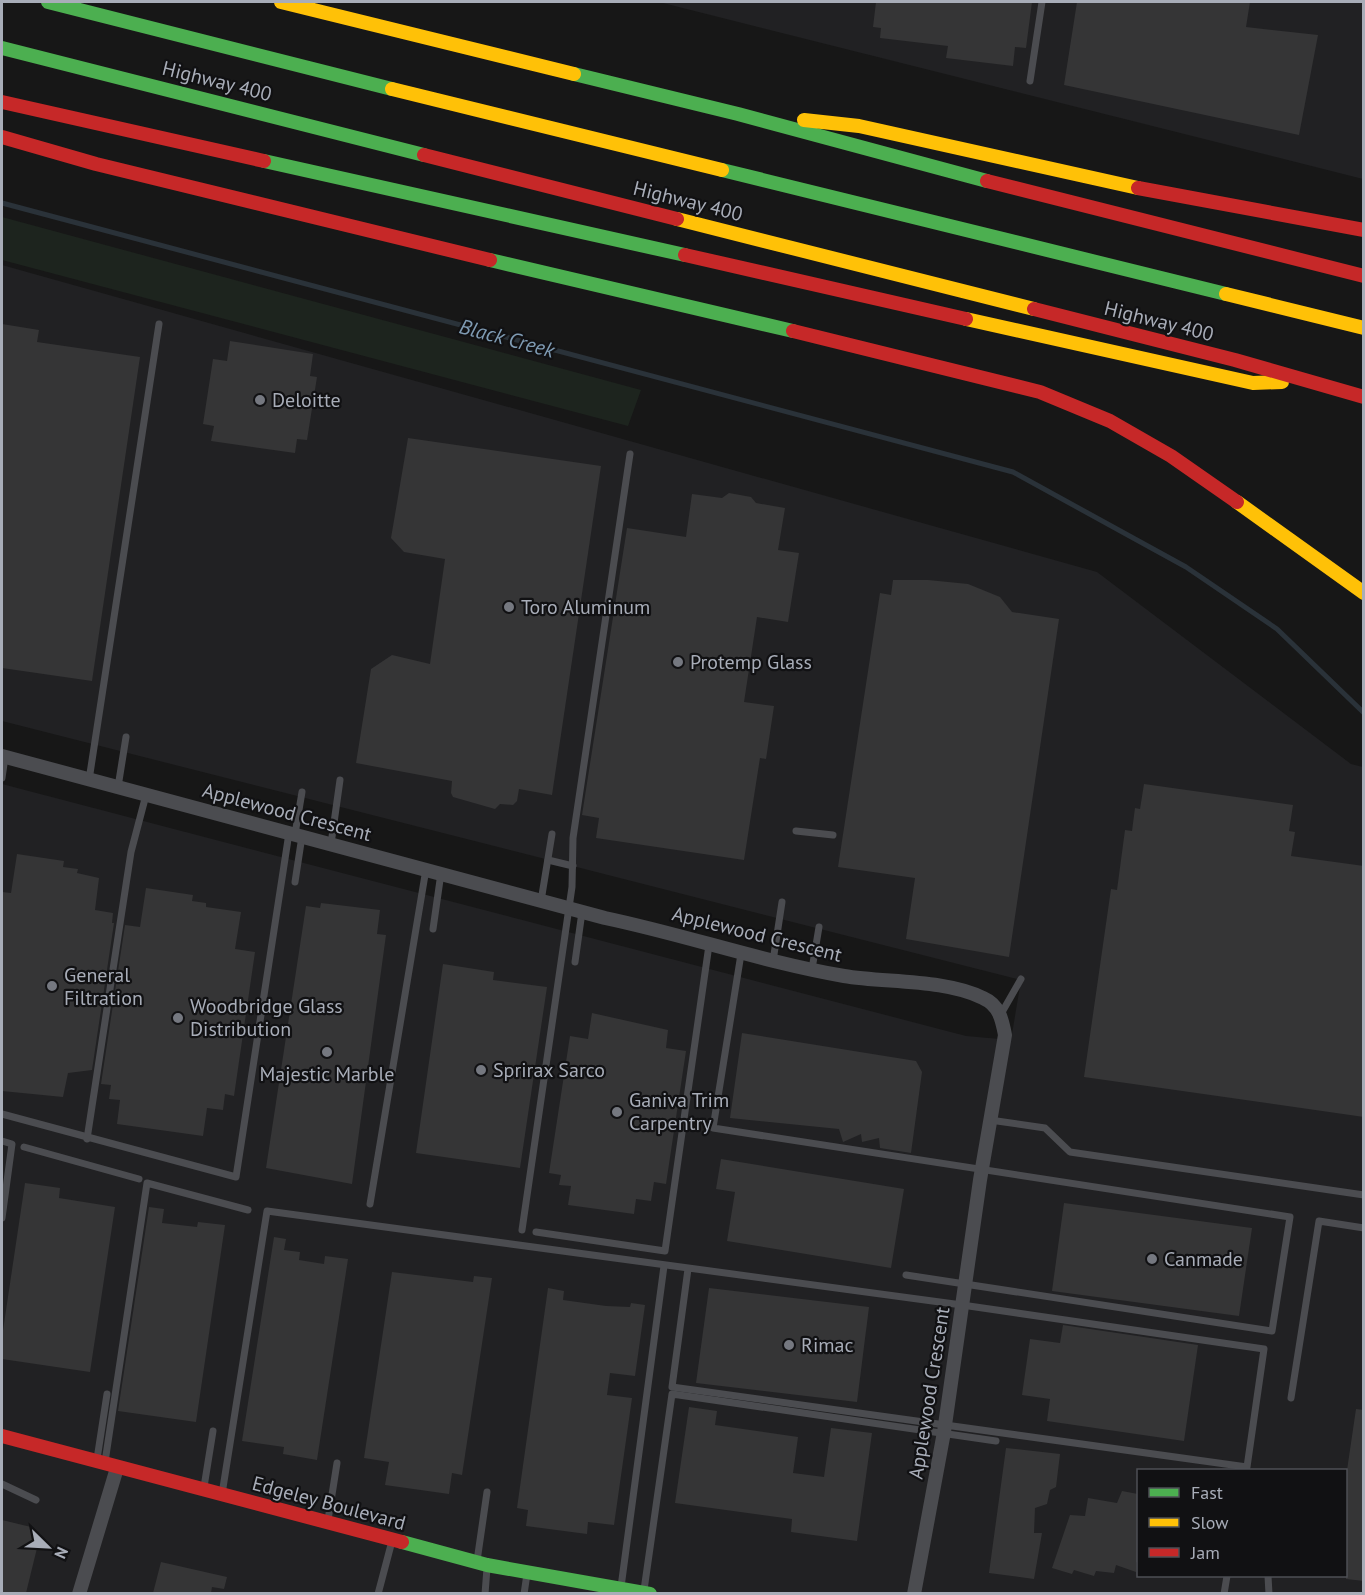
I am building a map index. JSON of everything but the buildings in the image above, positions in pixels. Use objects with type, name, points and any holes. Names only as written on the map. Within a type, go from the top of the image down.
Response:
[{"type":"main road","name":"Highway 400","points":[[48,2],[345,78],[1364,328]]},
{"type":"main road","points":[[281,2],[738,114],[1082,206],[1364,276]]},
{"type":"main road","name":"Highway 400","points":[[2,48],[1224,357],[1301,381],[1364,397]]},
{"type":"main road","points":[[2,102],[1252,383],[1301,381]]},
{"type":"main road","points":[[738,114],[859,126],[1103,181],[1364,230]]},
{"type":"main road","points":[[2,136],[108,167],[408,242],[799,331],[1040,392],[1110,421],[1171,456],[1324,562],[1364,593]]},
{"type":"main road","name":"Edgeley Boulevard","points":[[2,1436],[482,1564],[647,1593]]},
{"type":"street","name":"Applewood Crescent","points":[[3,757],[541,901],[669,932],[741,954],[846,976],[956,990],[984,998],[1001,1014],[1005,1035],[982,1170],[944,1428],[914,1593]]},
{"type":"street","points":[[79,1593],[106,1465]]},
{"type":"lane","points":[[1030,81],[1042,2]]},
{"type":"lane","points":[[89,780],[159,324]]},
{"type":"lane","points":[[575,962],[576,910],[573,838],[630,454]]},
{"type":"lane","points":[[118,787],[126,737]]},
{"type":"lane","points":[[2,778],[3,757]]},
{"type":"lane","points":[[331,844],[340,780]]},
{"type":"lane","points":[[2,1114],[236,1178],[302,792]]},
{"type":"lane","points":[[87,1139],[131,852],[146,795]]},
{"type":"lane","points":[[796,831],[833,835]]},
{"type":"lane","points":[[541,901],[552,834]]},
{"type":"lane","points":[[295,882],[296,835]]},
{"type":"lane","points":[[548,860],[573,866]]},
{"type":"lane","points":[[370,1204],[426,869]]},
{"type":"lane","points":[[433,929],[441,873]]},
{"type":"lane","points":[[773,961],[782,902]]},
{"type":"lane","points":[[522,1230],[576,910]]},
{"type":"lane","points":[[812,969],[819,927]]},
{"type":"lane","points":[[536,1232],[665,1251],[709,945]]},
{"type":"lane","points":[[741,954],[713,1128],[1290,1217],[1272,1331],[906,1275]]},
{"type":"lane","points":[[1001,1014],[1021,979]]},
{"type":"lane","points":[[990,1120],[1045,1128],[1070,1152],[1364,1196]]},
{"type":"lane","points":[[2,1142],[12,1144],[2,1218]]},
{"type":"lane","points":[[24,1147],[139,1179]]},
{"type":"lane","points":[[106,1465],[147,1183],[248,1209]]},
{"type":"lane","points":[[222,1495],[267,1211],[962,1305],[1264,1349],[1247,1467],[672,1395],[647,1593]]},
{"type":"lane","points":[[1292,1398],[1319,1221],[1364,1228]]},
{"type":"lane","points":[[620,1588],[664,1266]]},
{"type":"lane","points":[[688,1269],[672,1388],[944,1428],[996,1441]]},
{"type":"lane","points":[[106,1465],[107,1394]]},
{"type":"lane","points":[[203,1490],[213,1431]]},
{"type":"lane","points":[[328,1522],[337,1463]]},
{"type":"lane","points":[[2,1484],[36,1500]]},
{"type":"lane","points":[[485,1593],[482,1564],[487,1492]]},
{"type":"lane","points":[[378,1593],[393,1540]]},
{"type":"lane","points":[[524,1593],[527,1572]]},
{"type":"lane","points":[[1224,1593],[1227,1577]]},
{"type":"lane","points":[[1268,1577],[1269,1593]]},
{"type":"shaded area","points":[[659,2],[1363,2],[1363,179]]},
{"type":"shaded area","points":[[2,217],[641,390],[628,426],[2,260]]},
{"type":"shaded area","points":[[2,265],[1097,572],[1351,764],[1363,767],[1363,1593],[2,1593],[2,784],[966,1036],[1011,1040],[1021,980],[2,721]]},
{"type":"waterway","name":"Black Creek","points":[[2,203],[1013,472],[1186,567],[1277,629],[1364,713]]},
{"type":"traffic: fast","points":[[48,2],[392,89]]},
{"type":"traffic: fast","points":[[2,48],[424,155]]},
{"type":"traffic: fast","points":[[574,74],[738,114],[987,181]]},
{"type":"traffic: fast","points":[[264,161],[685,255]]},
{"type":"traffic: fast","points":[[722,170],[1226,294]]},
{"type":"traffic: fast","points":[[490,260],[793,331]]},
{"type":"traffic: fast","points":[[402,1542],[487,1565],[650,1594]]},
{"type":"traffic: slow","points":[[281,2],[574,74]]},
{"type":"traffic: slow","points":[[392,89],[722,170]]},
{"type":"traffic: slow","points":[[804,120],[859,126],[1138,188]]},
{"type":"traffic: slow","points":[[677,219],[1034,309]]},
{"type":"traffic: slow","points":[[1226,294],[1364,328]]},
{"type":"traffic: slow","points":[[966,319],[1253,383],[1282,382]]},
{"type":"traffic: slow","points":[[1237,502],[1364,593]]},
{"type":"traffic: jam","points":[[2,102],[264,161]]},
{"type":"traffic: jam","points":[[2,137],[96,164],[490,260]]},
{"type":"traffic: jam","points":[[424,155],[677,219]]},
{"type":"traffic: jam","points":[[987,181],[1364,276]]},
{"type":"traffic: jam","points":[[1138,188],[1364,230]]},
{"type":"traffic: jam","points":[[685,255],[966,319]]},
{"type":"traffic: jam","points":[[1034,309],[1235,360],[1364,397]]},
{"type":"traffic: jam","points":[[793,331],[1040,392],[1110,421],[1171,456],[1237,502]]},
{"type":"traffic: jam","points":[[2,1436],[402,1542]]},
{"type":"place","name":"Deloitte","points":[[260,400]]},
{"type":"place","name":"Toro Aluminum","points":[[509,607]]},
{"type":"place","name":"Protemp Glass","points":[[678,662]]},
{"type":"place","name":"General Filtration","points":[[52,986]]},
{"type":"place","name":"Woodbridge Glass Distribution","points":[[178,1018]]},
{"type":"place","name":"Majestic Marble","points":[[327,1052]]},
{"type":"place","name":"Sprirax Sarco","points":[[481,1070]]},
{"type":"place","name":"Ganiva Trim Carpentry","points":[[617,1112]]},
{"type":"place","name":"Canmade","points":[[1152,1259]]},
{"type":"place","name":"Rimac","points":[[789,1345]]}]
